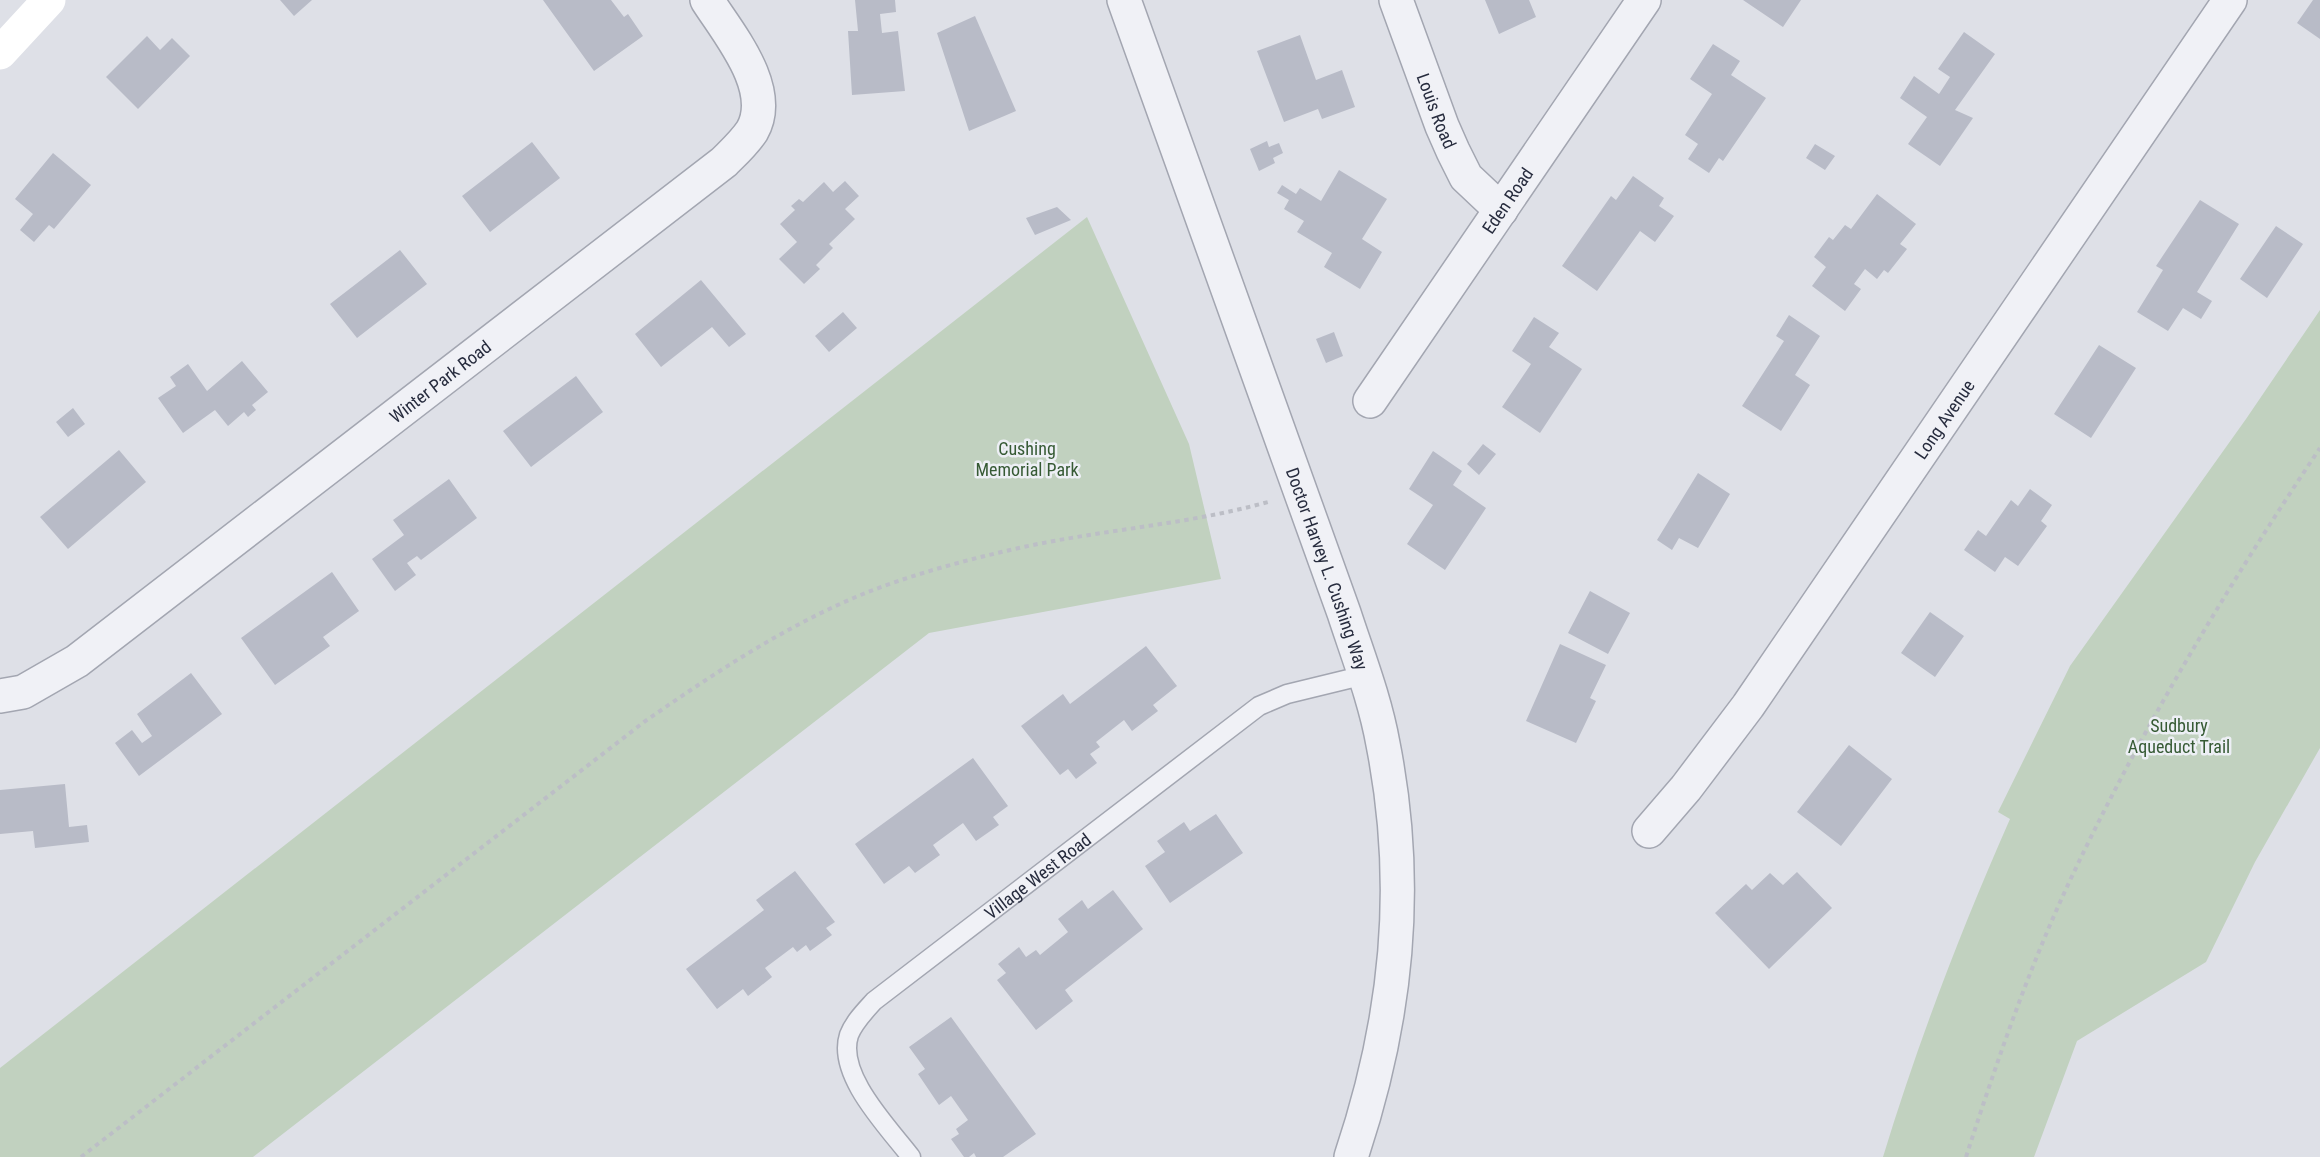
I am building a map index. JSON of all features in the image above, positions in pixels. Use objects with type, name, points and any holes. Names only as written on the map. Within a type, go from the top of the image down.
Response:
[{"type":"main road","points":[[0,53],[49,0]]},
{"type":"street","name":"Winter Park Road","points":[[0,696],[23,692],[77,661],[724,162],[753,129],[758,111],[756,90],[750,68],[706,0]]},
{"type":"street","name":"Doctor Harvey L. Cushing Way","points":[[1124,0],[1365,675],[1383,742],[1394,808],[1399,877],[1391,990],[1368,1104],[1351,1157]]},
{"type":"street","name":"Louis Road","points":[[1396,0],[1453,151],[1466,177],[1501,210]]},
{"type":"street","name":"Eden Road","points":[[1370,401],[1644,0]]},
{"type":"street","name":"Long Avenue","points":[[1649,831],[1686,788],[1748,706],[2230,0]]},
{"type":"lane","name":"Village West Road","points":[[911,1157],[863,1094],[853,1076],[848,1054],[849,1036],[860,1017],[874,1002],[1259,706],[1287,694],[1365,675]]},
{"type":"path","points":[[1966,1157],[2010,1025],[2078,864],[2108,804],[2195,645],[2264,532],[2320,448]]},
{"type":"path","points":[[81,1157],[644,722],[715,673],[785,632],[862,594],[1007,550],[1206,518],[1300,492]]},
{"type":"green space","name":"Cushing Memorial Park","points":[[1087,217],[1189,444],[1221,579],[929,633],[253,1157],[0,1157],[0,1068]]},
{"type":"green space","name":"Sudbury Aqueduct Trail","points":[[2320,310],[2320,748],[2255,862],[2206,962],[2077,1041],[2034,1157],[1883,1157],[1941,987],[2010,819],[1998,812],[2070,666],[2246,419]]},
{"type":"building","points":[[280,0],[312,0],[294,16]]},
{"type":"building","points":[[543,0],[611,0],[624,17],[628,14],[643,36],[594,71]]},
{"type":"building","points":[[855,0],[895,0],[896,12],[880,14],[882,33],[898,31],[905,91],[852,95],[848,31],[858,31]]},
{"type":"building","points":[[1485,0],[1529,0],[1536,17],[1499,34]]},
{"type":"building","points":[[1743,0],[1801,0],[1783,27]]},
{"type":"building","points":[[2313,0],[2320,0],[2320,39],[2297,23]]},
{"type":"building","points":[[975,16],[1016,111],[969,131],[937,33]]},
{"type":"building","points":[[1964,32],[1995,54],[1955,110],[1973,118],[1940,166],[1908,144],[1927,117],[1900,98],[1914,76],[1939,94],[1950,77],[1938,69]]},
{"type":"building","points":[[1300,35],[1316,80],[1342,70],[1355,107],[1322,119],[1318,109],[1284,122],[1257,51]]},
{"type":"building","points":[[147,36],[160,50],[172,38],[190,56],[138,109],[106,77]]},
{"type":"building","points":[[1713,44],[1740,61],[1731,75],[1766,98],[1723,161],[1719,158],[1709,173],[1688,159],[1698,144],[1685,135],[1712,94],[1690,79]]},
{"type":"building","points":[[1267,141],[1269,147],[1279,143],[1283,153],[1273,158],[1275,163],[1259,171],[1250,149]]},
{"type":"building","points":[[532,142],[560,178],[490,232],[462,196]]},
{"type":"building","points":[[1815,144],[1835,156],[1825,170],[1806,158]]},
{"type":"building","points":[[53,153],[91,185],[54,229],[49,225],[34,242],[20,230],[33,214],[15,199]]},
{"type":"building","points":[[1339,170],[1387,199],[1362,239],[1382,252],[1360,289],[1324,267],[1332,253],[1297,232],[1304,221],[1284,209],[1289,200],[1277,193],[1282,185],[1296,194],[1300,188],[1321,201]]},
{"type":"building","points":[[1633,176],[1664,198],[1659,206],[1674,216],[1655,242],[1640,231],[1597,291],[1562,266],[1611,196],[1616,200]]},
{"type":"building","points":[[845,181],[859,196],[845,209],[855,219],[829,244],[833,248],[816,265],[820,269],[804,284],[779,259],[797,242],[780,224],[795,210],[791,206],[799,199],[803,202],[824,182],[833,192]]},
{"type":"building","points":[[1877,194],[1916,224],[1900,244],[1907,249],[1888,273],[1884,270],[1877,279],[1865,269],[1854,284],[1861,289],[1845,311],[1812,286],[1826,267],[1814,257],[1829,237],[1833,240],[1845,225],[1851,229]]},
{"type":"building","points":[[2200,200],[2239,224],[2197,292],[2212,301],[2201,319],[2183,308],[2168,331],[2137,312],[2163,270],[2156,266]]},
{"type":"building","points":[[1057,207],[1071,220],[1035,235],[1026,218]]},
{"type":"building","points":[[2276,226],[2303,244],[2267,298],[2240,279]]},
{"type":"building","points":[[400,250],[427,284],[357,338],[330,304]]},
{"type":"building","points":[[701,280],[746,334],[729,347],[712,327],[661,367],[635,334]]},
{"type":"building","points":[[843,312],[857,328],[829,352],[815,336]]},
{"type":"building","points":[[1789,315],[1820,336],[1795,375],[1810,385],[1781,431],[1742,406],[1784,341],[1776,336]]},
{"type":"building","points":[[1534,317],[1559,333],[1549,347],[1582,369],[1540,433],[1502,407],[1531,364],[1512,351]]},
{"type":"building","points":[[1334,332],[1343,356],[1326,363],[1316,339]]},
{"type":"building","points":[[2099,345],[2136,368],[2091,438],[2054,414]]},
{"type":"building","points":[[242,361],[268,392],[252,405],[256,410],[248,417],[244,412],[228,426],[215,410],[183,433],[158,398],[176,386],[170,377],[188,364],[207,391]]},
{"type":"building","points":[[576,376],[603,412],[531,467],[503,431]]},
{"type":"building","points":[[73,408],[85,424],[68,437],[56,422]]},
{"type":"building","points":[[1483,444],[1496,454],[1479,475],[1467,464]]},
{"type":"building","points":[[119,450],[146,482],[68,549],[40,517]]},
{"type":"building","points":[[1433,451],[1462,471],[1453,485],[1486,508],[1445,570],[1407,544],[1433,505],[1409,489]]},
{"type":"building","points":[[1698,473],[1730,494],[1698,548],[1679,538],[1672,550],[1657,540]]},
{"type":"building","points":[[449,479],[477,518],[421,560],[417,556],[407,563],[416,575],[395,591],[372,559],[404,535],[393,520]]},
{"type":"building","points":[[2030,489],[2052,505],[2041,521],[2047,526],[2018,566],[2005,557],[1995,572],[1964,550],[1978,530],[1986,536],[2011,500],[2018,506]]},
{"type":"building","points":[[332,572],[359,611],[323,637],[330,646],[275,685],[241,638]]},
{"type":"building","points":[[1590,591],[1630,613],[1608,654],[1568,633]]},
{"type":"building","points":[[1930,612],[1964,636],[1935,677],[1901,653]]},
{"type":"building","points":[[1560,644],[1606,665],[1590,698],[1596,701],[1576,743],[1526,721]]},
{"type":"building","points":[[1146,646],[1177,686],[1153,705],[1158,711],[1132,731],[1124,720],[1096,742],[1100,747],[1090,754],[1097,763],[1076,779],[1068,769],[1060,775],[1021,726],[1063,694],[1070,704]]},
{"type":"building","points":[[191,673],[222,714],[139,776],[115,743],[132,730],[142,743],[152,736],[137,714]]},
{"type":"building","points":[[1849,745],[1892,779],[1841,846],[1797,812]]},
{"type":"building","points":[[973,758],[1008,806],[993,817],[999,825],[976,841],[963,823],[933,845],[940,855],[915,873],[909,866],[884,884],[855,844]]},
{"type":"building","points":[[65,784],[69,827],[87,825],[89,842],[35,848],[33,831],[0,834],[0,790]]},
{"type":"building","points":[[1216,814],[1243,853],[1170,903],[1145,866],[1165,852],[1157,841],[1184,822],[1190,831]]},
{"type":"building","points":[[795,871],[835,922],[826,928],[832,935],[810,951],[806,945],[797,952],[793,947],[765,968],[772,977],[748,996],[743,989],[717,1009],[686,969],[764,910],[756,900]]},
{"type":"building","points":[[1797,872],[1832,908],[1769,969],[1715,913],[1746,884],[1752,890],[1770,873],[1783,885]]},
{"type":"building","points":[[1113,890],[1143,929],[1065,990],[1073,1001],[1036,1030],[997,980],[1006,973],[998,964],[1019,947],[1026,957],[1036,950],[1040,955],[1068,932],[1058,919],[1082,900],[1088,909]]},
{"type":"building","points":[[951,1017],[1036,1134],[1003,1157],[976,1157],[974,1153],[969,1157],[964,1157],[951,1139],[959,1134],[956,1129],[968,1120],[951,1096],[939,1105],[918,1074],[925,1069],[909,1047]]}]
